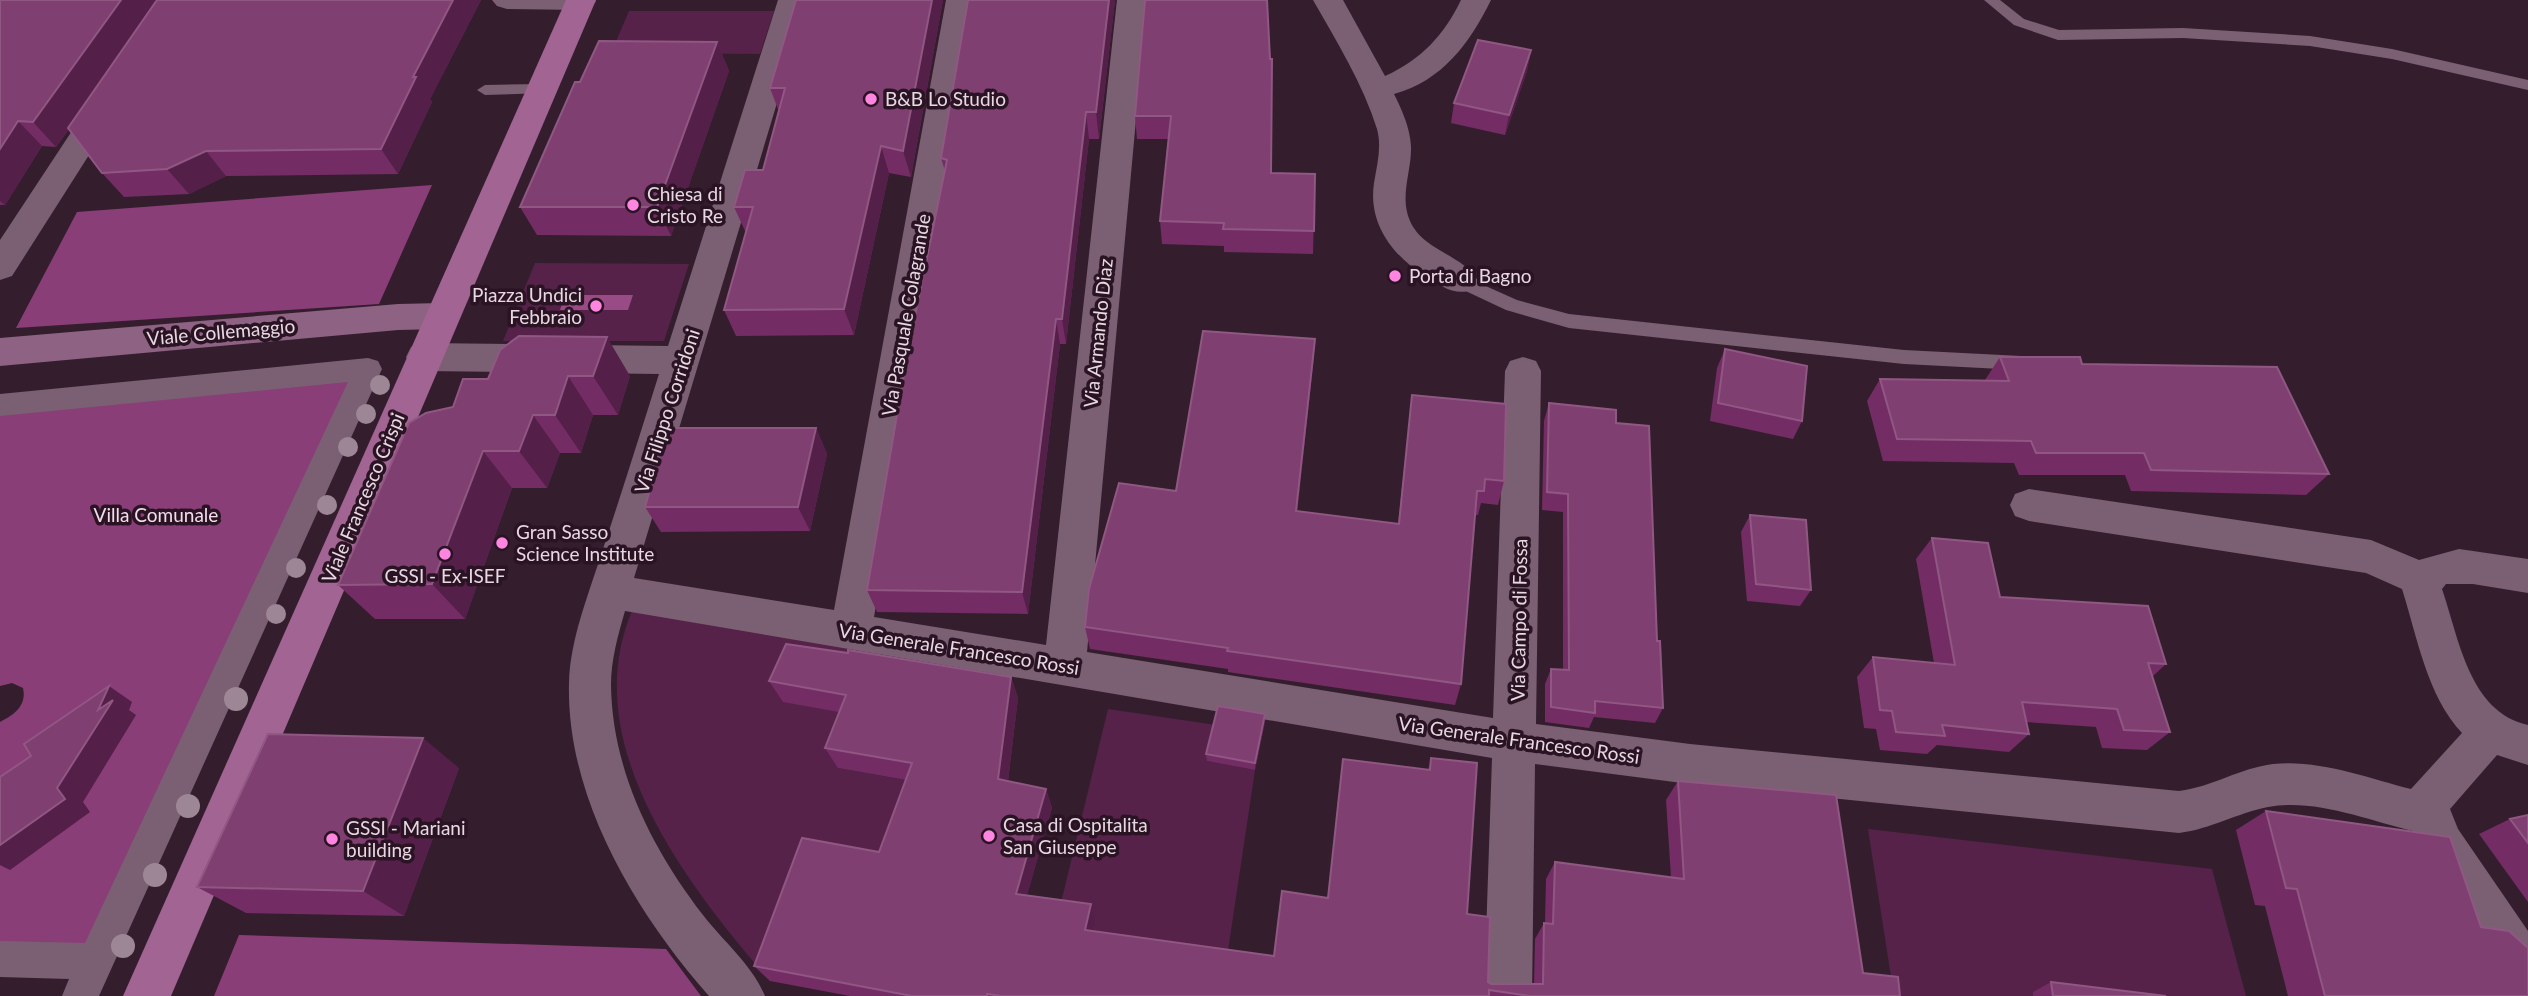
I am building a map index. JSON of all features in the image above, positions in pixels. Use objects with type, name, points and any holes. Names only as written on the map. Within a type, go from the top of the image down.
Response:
[{"type":"main road","name":"Viale Francesco Crispi","points":[[147,996],[581,0]]},
{"type":"main road","name":"Viale Collemaggio","points":[[0,352],[398,317],[442,316]]},
{"type":"street","points":[[507,0],[581,0]]},
{"type":"street","name":"Via Filippo Corridoni","points":[[741,996],[694,944],[636,851],[609,794],[596,747],[590,683],[592,661],[610,591],[684,360],[793,0]]},
{"type":"street","name":"Via Pasquale Colagrande","points":[[851,631],[961,0]]},
{"type":"street","name":"Via Armando Diaz","points":[[1065,666],[1132,0]]},
{"type":"street","points":[[1328,0],[1375,89],[1395,140],[1388,196],[1396,228],[1421,257],[1461,281]]},
{"type":"street","points":[[1375,89],[1409,79],[1436,60],[1460,31],[1476,0]]},
{"type":"street","points":[[0,267],[11,232],[124,76]]},
{"type":"street","points":[[424,357],[684,360]]},
{"type":"street","points":[[0,405],[368,369],[80,996]]},
{"type":"street","name":"Via Campo di Fossa","points":[[1508,996],[1517,742],[1523,370]]},
{"type":"street","points":[[2029,505],[2371,557],[2423,580]]},
{"type":"street","points":[[2528,576],[2451,566],[2438,568],[2423,580],[2422,589],[2457,694],[2473,716],[2510,738],[2427,803],[2428,814],[2439,839],[2492,916],[2528,976]]},
{"type":"street","name":"Via Generale Francesco Rossi","points":[[610,591],[1517,742],[1690,764],[2179,813],[2207,810],[2258,789],[2282,784],[2313,788],[2428,814]]},
{"type":"street","points":[[0,959],[95,962]]},
{"type":"lane","points":[[1991,0],[2019,22],[2057,35],[2183,33],[2310,41],[2392,54],[2528,85]]},
{"type":"lane","points":[[485,90],[541,89]]},
{"type":"lane","points":[[1461,281],[1512,304],[1569,321],[1904,357],[2036,363]]},
{"type":"shaded area","points":[[629,11],[774,11],[760,54],[611,53]]},
{"type":"shaded area","name":"Piazza Undici Febbraio","points":[[535,263],[689,264],[664,341],[503,341]]},
{"type":"shaded area","points":[[565,295],[633,295],[628,310],[560,310]]},
{"type":"shaded area","points":[[632,611],[881,653],[838,768],[922,783],[942,808],[770,981],[738,943],[675,857],[649,810],[629,761],[618,711],[618,661]]},
{"type":"shaded area","points":[[1108,709],[1216,725],[1207,761],[1255,770],[1226,964],[1091,946],[1058,915]]},
{"type":"shaded area","points":[[1868,829],[2212,869],[2246,996],[2063,996],[2033,993],[2033,996],[1894,996]]},
{"type":"green space","points":[[432,185],[379,304],[16,328],[77,212]]},
{"type":"green space","name":"Villa Comunale","points":[[368,369],[95,962],[0,959],[0,722],[18,709],[24,694],[23,688],[12,683],[0,686],[0,405]]},
{"type":"green space","points":[[239,935],[666,949],[701,996],[214,996]]},
{"type":"building","points":[[0,0],[121,0],[33,122],[18,121],[0,149]]},
{"type":"building","points":[[157,0],[453,0],[413,77],[416,77],[381,149],[206,151],[167,169],[102,173],[68,128]]},
{"type":"building","points":[[796,0],[932,0],[903,151],[881,146],[844,309],[724,310],[753,207],[734,207],[745,170],[763,170],[785,88],[770,88]]},
{"type":"building","points":[[968,0],[1109,0],[1096,112],[1086,112],[1062,319],[1056,319],[1022,592],[867,590],[909,345],[947,160],[941,158]]},
{"type":"building","points":[[1145,0],[1267,0],[1272,59],[1271,173],[1315,174],[1314,231],[1223,229],[1224,223],[1160,221],[1171,116],[1135,116]]},
{"type":"building","points":[[1478,40],[1531,50],[1509,115],[1454,103]]},
{"type":"building","points":[[599,41],[717,42],[657,207],[520,207],[575,82],[580,82]]},
{"type":"building","points":[[1203,331],[1315,339],[1296,511],[1399,524],[1412,395],[1506,404],[1504,481],[1485,479],[1484,491],[1477,491],[1461,684],[1227,651],[1228,648],[1085,627],[1089,589],[1119,483],[1176,491]]},
{"type":"building","points":[[519,336],[607,337],[593,376],[568,376],[555,415],[533,415],[519,451],[483,451],[432,584],[338,585],[409,423],[426,413],[453,407],[463,379],[488,379],[500,350]]},
{"type":"building","points":[[1725,349],[1807,366],[1802,421],[1718,403]]},
{"type":"building","points":[[2000,357],[2080,357],[2082,364],[2277,367],[2329,474],[2151,470],[2144,453],[2036,453],[2031,441],[1897,439],[1880,379],[2009,381]]},
{"type":"building","points":[[1549,403],[1616,410],[1616,423],[1649,426],[1657,641],[1660,641],[1663,708],[1595,701],[1595,713],[1551,707],[1551,669],[1569,670],[1568,494],[1547,492]]},
{"type":"building","points":[[668,428],[816,428],[798,507],[645,507]]},
{"type":"building","points":[[1750,515],[1806,520],[1811,590],[1756,584]]},
{"type":"building","points":[[1932,538],[1988,543],[2000,597],[2148,606],[2166,664],[2148,663],[2170,732],[2124,730],[2117,709],[2022,702],[2029,734],[1942,725],[1945,736],[1896,732],[1892,711],[1880,710],[1873,657],[1955,665]]},
{"type":"building","points":[[786,644],[848,653],[848,650],[1011,677],[998,779],[1046,789],[1016,894],[1091,904],[1085,930],[1274,956],[1282,891],[1328,898],[1343,759],[1430,770],[1431,758],[1477,763],[1467,914],[1490,917],[1488,982],[1491,984],[1543,984],[1544,923],[1553,924],[1555,862],[1684,879],[1678,781],[1836,795],[1863,973],[1898,977],[1900,996],[1530,996],[1489,990],[1489,996],[912,996],[754,966],[802,838],[879,852],[912,763],[825,748],[846,695],[769,681]]},
{"type":"building","points":[[109,686],[98,710],[113,700],[57,788],[65,799],[0,845],[0,777],[31,756],[24,744]]},
{"type":"building","points":[[1218,706],[1265,714],[1255,763],[1206,754]]},
{"type":"building","points":[[268,734],[423,738],[363,891],[197,887]]},
{"type":"building","points":[[2266,811],[2450,837],[2481,927],[2509,931],[2528,948],[2528,996],[2325,996],[2297,889],[2286,888]]},
{"type":"building","points":[[2528,815],[2528,843],[2510,819]]},
{"type":"building","points":[[2051,982],[2166,996],[2053,996]]},
{"type":"place","name":"B&B Lo Studio","points":[[871,99]]},
{"type":"place","name":"Chiesa di Cristo Re","points":[[633,205]]},
{"type":"place","name":"Porta di Bagno","points":[[1395,276]]},
{"type":"place","name":"Piazza Undici Febbraio","points":[[596,306]]},
{"type":"place","name":"Gran Sasso Science Institute","points":[[502,543]]},
{"type":"place","name":"GSSI - Ex-ISEF","points":[[445,554]]},
{"type":"place","name":"Casa di Ospitalita San Giuseppe","points":[[989,836]]},
{"type":"place","name":"GSSI - Mariani building","points":[[332,839]]}]
